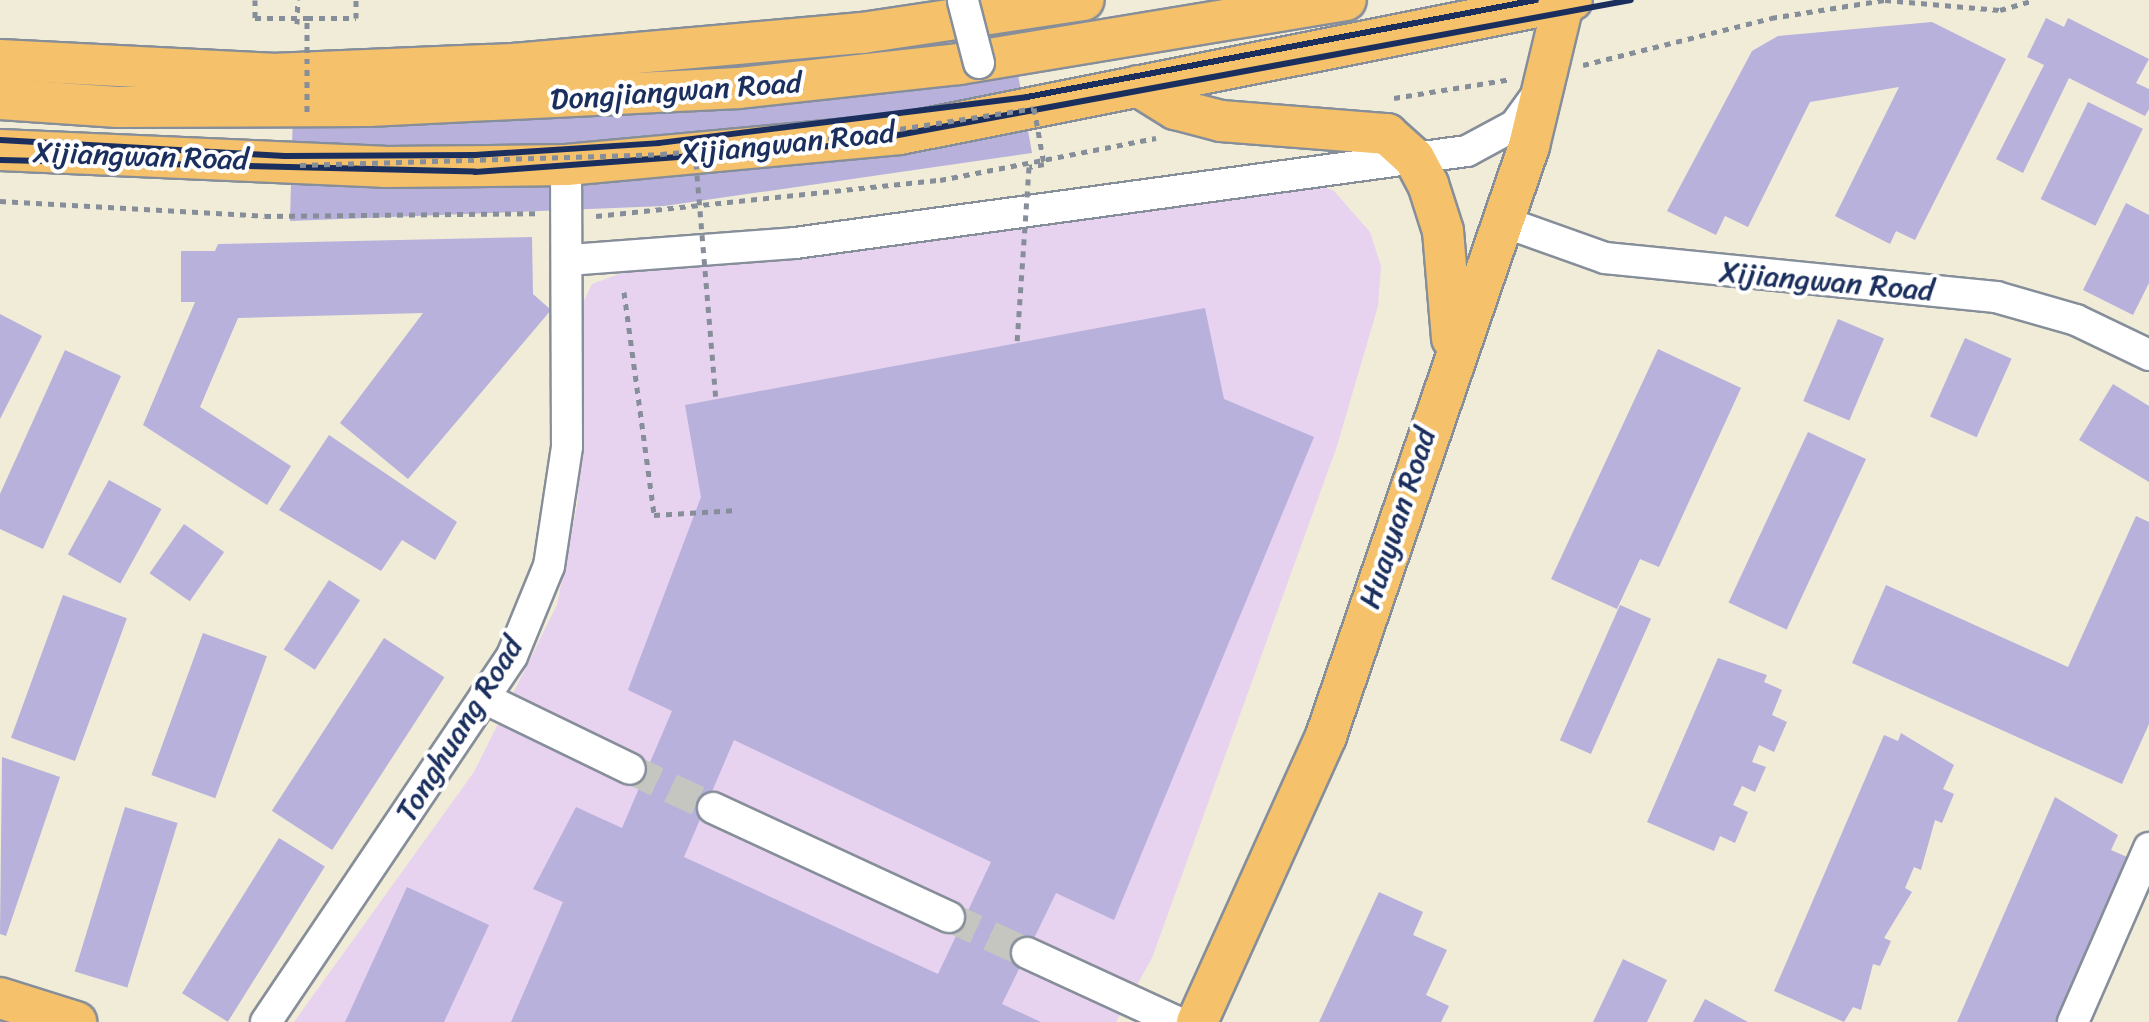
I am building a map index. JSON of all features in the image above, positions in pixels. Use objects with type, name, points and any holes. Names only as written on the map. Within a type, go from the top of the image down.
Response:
[{"type":"main road","name":"Dongjiangwan Road","points":[[0,60],[272,74],[514,64],[862,33],[1084,0]]},
{"type":"main road","name":"Dongjiangwan Road","points":[[0,99],[118,107],[384,106],[739,88],[959,64],[1346,0]]},
{"type":"main road","name":"Huayuan Road","points":[[1197,1022],[1326,736],[1453,351],[1551,73],[1567,0]]},
{"type":"main road","name":"Xijiangwan Road","points":[[0,150],[384,167],[566,165],[900,134],[1567,0]]},
{"type":"main road","points":[[1138,86],[1175,109],[1221,121],[1387,134],[1414,158],[1443,231],[1453,351]]},
{"type":"main road","points":[[0,998],[76,1022]]},
{"type":"street","points":[[963,1],[979,63]]},
{"type":"street","points":[[569,260],[795,243],[1414,158],[1493,141],[1515,125],[1551,73]]},
{"type":"street","name":"Tonghuang Road","points":[[266,1022],[512,656],[549,566],[562,509],[570,291],[566,165]]},
{"type":"street","name":"Xijiangwan Road","points":[[1501,221],[1605,258],[1996,297],[2076,320],[2149,355]]},
{"type":"street","points":[[484,698],[630,769]]},
{"type":"street","points":[[713,808],[949,917]]},
{"type":"street","points":[[2073,1022],[2149,848]]},
{"type":"street","points":[[1027,953],[1177,1022]]},
{"type":"path","points":[[255,0],[255,18],[356,18],[356,0]]},
{"type":"path","points":[[297,24],[298,0]]},
{"type":"path","points":[[1551,73],[1771,18],[1885,0],[2000,10],[2034,0]]},
{"type":"path","points":[[307,18],[318,110]]},
{"type":"path","points":[[300,165],[695,151],[1034,108],[1044,164],[1029,167],[1017,343]]},
{"type":"path","points":[[695,151],[716,399]]},
{"type":"path","points":[[624,292],[654,515],[737,510]]},
{"type":"shaded area","points":[[1309,184],[1333,190],[1370,232],[1381,266],[1378,306],[1337,446],[1152,958],[1116,1022],[294,1022],[474,772],[557,605],[578,500],[584,301],[592,284],[622,273]]},
{"type":"building","points":[[2046,18],[2064,27],[2068,18],[2149,59],[2136,83],[2149,89],[2149,109],[2145,116],[2069,78],[2023,173],[1996,159],[2044,65],[2027,57]]},
{"type":"building","points":[[1932,22],[2006,59],[1915,240],[1896,231],[1890,244],[1835,216],[1899,87],[1810,102],[1748,227],[1725,216],[1716,235],[1667,211],[1752,51],[1778,36]]},
{"type":"building","points":[[1015,58],[1032,153],[664,206],[290,221],[293,109]]},
{"type":"building","points":[[2088,102],[2143,129],[2095,226],[2041,199]]},
{"type":"building","points":[[2126,203],[2149,215],[2149,283],[2133,315],[2083,290]]},
{"type":"building","points":[[532,237],[533,294],[551,310],[408,479],[340,423],[423,313],[238,318],[200,407],[291,466],[267,505],[143,425],[195,302],[181,302],[181,251],[215,251],[218,244]]},
{"type":"building","points":[[1205,308],[1224,399],[1314,437],[1114,920],[1056,893],[1002,1004],[1041,1022],[511,1022],[563,902],[533,889],[576,807],[622,828],[672,711],[628,690],[701,497],[685,405]],"holes":[[[734,740],[991,862],[938,974],[684,857]]]},
{"type":"building","points":[[0,314],[42,336],[0,419]]},
{"type":"building","points":[[1838,319],[1884,339],[1849,420],[1803,401]]},
{"type":"building","points":[[1965,338],[2012,359],[1977,437],[1930,417]]},
{"type":"building","points":[[1658,349],[1741,388],[1659,567],[1640,559],[1617,609],[1551,579]]},
{"type":"building","points":[[65,350],[121,376],[43,549],[0,529],[0,494]]},
{"type":"building","points":[[2113,384],[2149,406],[2149,482],[2079,440]]},
{"type":"building","points":[[1808,432],[1866,459],[1787,629],[1729,602]]},
{"type":"building","points":[[329,435],[457,522],[435,560],[402,540],[381,571],[279,510]]},
{"type":"building","points":[[109,480],[161,509],[120,583],[68,554]]},
{"type":"building","points":[[2136,516],[2149,522],[2149,724],[2122,784],[1852,663],[1886,585],[2068,667]]},
{"type":"building","points":[[184,524],[224,552],[190,601],[150,573]]},
{"type":"building","points":[[329,580],[360,600],[315,670],[284,650]]},
{"type":"building","points":[[63,595],[127,618],[75,761],[11,738]]},
{"type":"building","points":[[1620,605],[1651,619],[1591,754],[1560,740]]},
{"type":"building","points":[[203,633],[267,656],[215,798],[151,775]]},
{"type":"building","points":[[384,638],[444,677],[332,850],[272,811]]},
{"type":"building","points":[[1718,658],[1767,675],[1764,682],[1782,690],[1772,715],[1787,722],[1774,752],[1759,745],[1752,762],[1766,767],[1755,792],[1742,786],[1733,805],[1748,812],[1735,843],[1720,836],[1714,851],[1647,822]]},
{"type":"building","points":[[1901,733],[1954,765],[1943,789],[1954,794],[1942,823],[1935,820],[1921,870],[1914,867],[1905,888],[1912,892],[1884,938],[1891,941],[1880,966],[1873,964],[1861,1010],[1853,1007],[1844,1022],[1774,991],[1884,735],[1898,741]]},
{"type":"building","points":[[2,757],[60,777],[6,936],[0,934]]},
{"type":"building","points":[[2055,797],[2118,835],[2111,850],[2127,857],[2056,1022],[1957,1022]]},
{"type":"building","points":[[125,807],[178,823],[127,988],[75,971]]},
{"type":"building","points":[[279,838],[325,867],[228,1022],[182,993]]},
{"type":"building","points":[[407,887],[489,925],[444,1022],[345,1022]]},
{"type":"building","points":[[1379,892],[1423,912],[1413,935],[1447,950],[1426,995],[1449,1006],[1441,1022],[1319,1022]]},
{"type":"building","points":[[1623,959],[1667,980],[1647,1022],[1593,1022]]},
{"type":"building","points":[[1705,999],[1748,1022],[1693,1022]]},
{"type":"tunnel","points":[[630,769],[713,808]]},
{"type":"tunnel","points":[[949,917],[1027,953]]},
{"type":"railway","points":[[0,140],[285,156],[475,155],[659,143],[1027,97],[1536,0]]},
{"type":"railway","points":[[0,160],[475,172],[844,145],[1631,0]]}]
